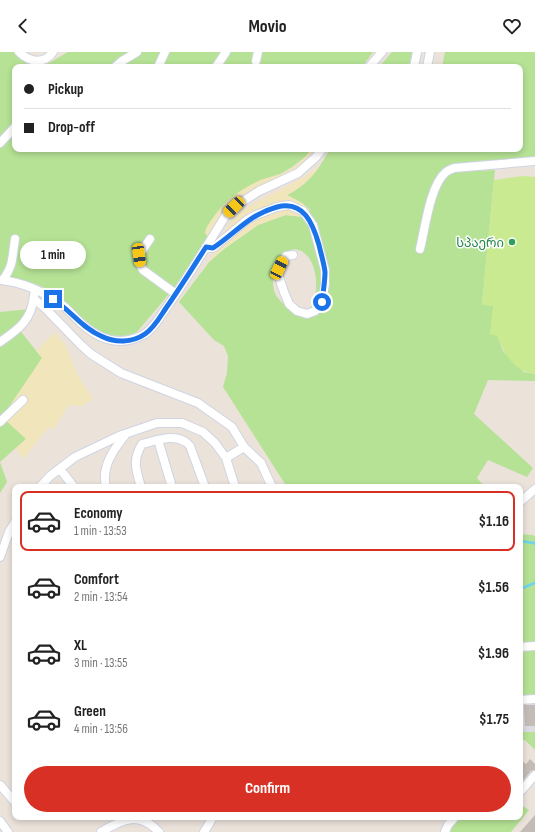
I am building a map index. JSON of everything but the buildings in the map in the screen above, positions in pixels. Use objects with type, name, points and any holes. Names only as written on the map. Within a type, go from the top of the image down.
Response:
[{"type":"street","points":[[19,52],[28,58],[40,61],[49,57],[53,52]]},
{"type":"street","points":[[118,64],[122,60],[137,52]]},
{"type":"street","points":[[159,64],[165,52]]},
{"type":"street","points":[[218,64],[226,52]]},
{"type":"street","points":[[256,61],[258,52]]},
{"type":"street","points":[[372,64],[382,52]]},
{"type":"street","points":[[415,64],[417,52]]},
{"type":"street","points":[[428,64],[430,52]]},
{"type":"street","points":[[0,143],[12,131]]},
{"type":"street","points":[[15,239],[13,261],[10,269],[2,280],[34,288],[62,305],[83,325],[100,336],[116,342],[131,340],[144,334],[155,323],[176,294],[226,215],[234,207],[259,192],[298,173],[320,152]]},
{"type":"street","points":[[420,249],[433,194],[439,180],[446,172],[454,168],[535,161]]},
{"type":"street","points":[[206,247],[213,248],[247,220],[277,207],[289,205],[303,211],[313,225],[325,270],[325,284],[322,302],[315,311],[307,314],[297,311],[289,304],[279,277],[279,268],[286,256],[293,255]]},
{"type":"street","points":[[150,239],[139,255],[140,264],[143,270],[176,294]]},
{"type":"street","points":[[0,342],[24,323],[28,317],[34,299],[34,288]]},
{"type":"street","points":[[34,299],[91,354],[121,373],[198,402],[232,427],[244,447],[261,464],[271,484]]},
{"type":"street","points":[[0,422],[23,400]]},
{"type":"street","points":[[43,484],[50,476],[75,457],[126,433],[157,423],[182,423],[203,432],[215,443],[226,458],[234,484]]},
{"type":"street","points":[[105,484],[108,459],[126,433]]},
{"type":"street","points":[[140,484],[136,470],[136,453],[142,444],[176,438],[186,441],[190,446],[203,484]]},
{"type":"street","points":[[158,440],[171,484]]},
{"type":"street","points":[[226,458],[244,447]]},
{"type":"street","points":[[60,469],[72,484]]},
{"type":"street","points":[[523,499],[535,489]]},
{"type":"street","points":[[0,558],[12,527]]},
{"type":"street","points":[[523,647],[535,646]]},
{"type":"street","points":[[523,700],[535,699]]},
{"type":"street","points":[[523,789],[535,775]]},
{"type":"street","points":[[0,785],[12,799]]},
{"type":"street","points":[[101,832],[119,821],[128,820]]},
{"type":"street","points":[[140,820],[152,824],[159,832]]},
{"type":"street","points":[[204,832],[212,820]]},
{"type":"street","points":[[445,832],[453,820]]},
{"type":"street","points":[[0,821],[8,832]]},
{"type":"shaded area","points":[[523,696],[535,696],[535,732],[523,732]]},
{"type":"green space","points":[[0,52],[14,52],[30,64],[12,64],[12,152],[310,152],[308,155],[279,175],[260,180],[231,198],[205,233],[208,236],[174,288],[137,332],[124,336],[112,335],[101,331],[91,325],[52,292],[27,281],[0,275]]},
{"type":"green space","points":[[68,52],[134,52],[119,59],[113,64],[47,64]]},
{"type":"green space","points":[[141,52],[163,52],[157,64],[122,64]]},
{"type":"green space","points":[[167,52],[224,52],[216,64],[161,64]]},
{"type":"green space","points":[[229,52],[373,52],[364,64],[221,64]]},
{"type":"green space","points":[[392,52],[412,52],[410,64],[382,64]]},
{"type":"green space","points":[[445,52],[535,52],[535,158],[456,165],[456,172],[495,170],[482,304],[493,306],[497,335],[503,351],[524,372],[535,374],[535,381],[488,380],[474,414],[533,468],[527,477],[488,460],[477,478],[482,484],[285,484],[223,387],[227,373],[228,356],[224,346],[214,340],[179,302],[209,262],[224,249],[258,225],[286,215],[303,217],[310,210],[302,203],[287,195],[295,191],[307,181],[321,164],[328,152],[523,152],[523,64],[443,64]],"holes":[[[294,249],[302,251],[312,263],[316,277],[316,292],[314,299],[311,307],[305,312],[288,309],[277,296],[273,284],[274,271],[283,254]]]},
{"type":"green space","name":"სპაერი","points":[[523,176],[535,177],[535,374],[527,372],[515,365],[503,349],[497,336],[490,334],[493,306],[482,305],[494,180]]},
{"type":"green space","points":[[31,309],[18,328],[42,358],[32,374],[26,439],[0,462],[0,312]]},
{"type":"green space","points":[[0,462],[7,482],[0,493]]},
{"type":"green space","points":[[523,534],[535,536],[535,645],[523,646]]},
{"type":"green space","points":[[535,649],[535,696],[523,696],[523,650]]},
{"type":"green space","points":[[523,732],[535,732],[535,750],[525,740],[523,740]]},
{"type":"green space","points":[[523,806],[529,810],[523,817]]},
{"type":"green space","points":[[455,820],[521,820],[511,832],[448,832]]},
{"type":"sand","points":[[313,152],[302,165],[234,200],[208,236],[205,233],[215,215],[224,204],[235,195],[253,184],[292,168],[308,153]]},
{"type":"sand","points":[[320,166],[313,175],[297,189],[287,195],[302,203],[310,210],[288,202],[221,238],[238,214],[246,208],[304,177]]},
{"type":"sand","points":[[277,210],[290,210],[303,217],[285,215],[258,225],[224,249],[209,262],[200,275],[211,259],[217,251],[230,237],[246,225]]},
{"type":"sand","points":[[55,332],[66,346],[77,374],[93,399],[82,406],[69,405],[54,429],[48,428],[23,459],[16,448],[26,439],[2,417],[42,358],[36,351]]},
{"type":"waterway","points":[[523,541],[535,544]]},
{"type":"waterway","points":[[523,588],[535,583]]},
{"type":"place","name":"სპაერი","points":[[512,242]]},
{"type":"route","points":[[53,299],[62,305],[83,325],[100,336],[116,342],[131,340],[144,334],[155,323],[182,285],[206,247],[213,248],[247,220],[256,215],[277,207],[289,205],[303,211],[313,225],[325,270],[325,284],[322,302]]}]
